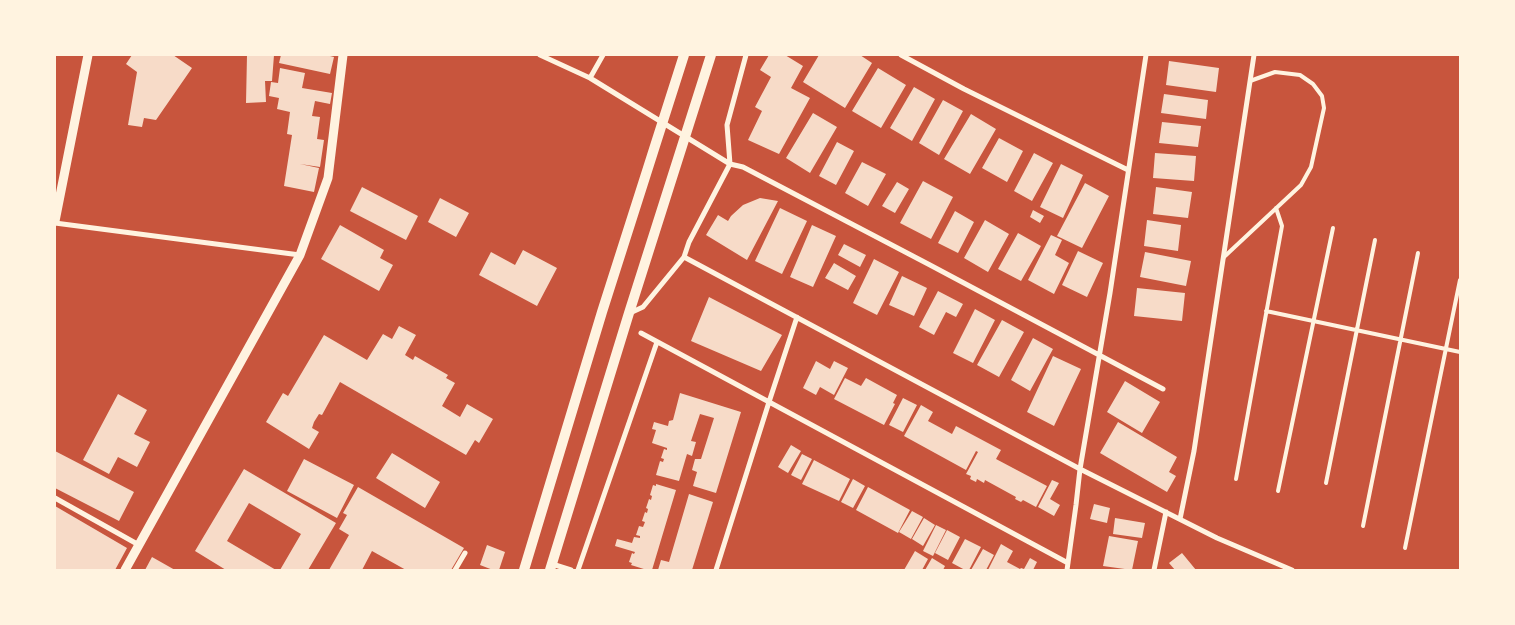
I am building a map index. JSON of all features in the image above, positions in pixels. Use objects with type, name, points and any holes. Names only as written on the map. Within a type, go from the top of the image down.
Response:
[{"type":"main road","points":[[524,570],[602,312],[684,55]]},
{"type":"main road","points":[[551,567],[711,55]]},
{"type":"street","points":[[88,55],[55,222],[300,255]]},
{"type":"street","points":[[125,570],[300,255],[328,178],[343,55]]},
{"type":"street","points":[[540,55],[590,78],[730,164],[743,167],[1163,389]]},
{"type":"street","points":[[590,78],[603,55]]},
{"type":"street","points":[[629,313],[643,307],[684,257],[689,242],[730,164],[727,125],[746,55]]},
{"type":"street","points":[[901,55],[972,93],[1128,170]]},
{"type":"street","points":[[913,62],[915,55]]},
{"type":"street","points":[[1067,570],[1080,469],[1110,293],[1146,55]]},
{"type":"street","points":[[1180,519],[1194,451],[1254,55]]},
{"type":"street","points":[[684,257],[1080,469],[1217,538],[1292,570]]},
{"type":"street","points":[[716,570],[768,402],[797,317]]},
{"type":"street","points":[[641,333],[1068,563]]},
{"type":"street","points":[[578,570],[657,342]]},
{"type":"street","points":[[55,498],[140,545]]},
{"type":"street","points":[[1154,570],[1166,512]]},
{"type":"street","points":[[455,570],[465,553]]},
{"type":"street","points":[[551,567],[571,570]]},
{"type":"lane","points":[[1224,257],[1301,185],[1311,167],[1324,108],[1322,96],[1313,84],[1300,75],[1274,72],[1250,81]]},
{"type":"lane","points":[[1236,479],[1282,226],[1276,208]]},
{"type":"lane","points":[[1278,491],[1312,321],[1333,228]]},
{"type":"lane","points":[[1326,483],[1376,240]]},
{"type":"lane","points":[[1363,526],[1418,252]]},
{"type":"lane","points":[[1405,548],[1460,280]]},
{"type":"lane","points":[[1266,310],[1460,352]]},
{"type":"building","points":[[132,55],[173,55],[192,68],[156,120],[144,118],[142,127],[128,125],[137,72],[126,64]]},
{"type":"building","points":[[247,55],[274,55],[272,81],[265,81],[266,102],[246,103]]},
{"type":"building","points":[[281,55],[326,55],[334,57],[330,74],[279,63]]},
{"type":"building","points":[[769,55],[785,55],[803,66],[791,88],[810,98],[779,154],[748,140],[762,111],[755,107],[771,77],[760,70]]},
{"type":"building","points":[[819,55],[860,55],[872,63],[845,108],[803,82]]},
{"type":"building","points":[[1169,61],[1219,68],[1216,92],[1166,85]]},
{"type":"building","points":[[280,68],[305,73],[302,88],[332,93],[330,104],[315,101],[312,116],[320,117],[317,139],[324,140],[320,167],[300,164],[319,168],[314,192],[284,186],[292,135],[287,134],[290,112],[277,109],[279,98],[269,96],[271,82],[278,83]]},
{"type":"building","points":[[878,68],[906,85],[881,128],[852,111]]},
{"type":"building","points":[[914,87],[935,99],[912,141],[890,128]]},
{"type":"building","points":[[1164,94],[1208,100],[1206,119],[1161,113]]},
{"type":"building","points":[[943,100],[963,111],[939,155],[919,143]]},
{"type":"building","points":[[813,113],[837,127],[810,173],[786,158]]},
{"type":"building","points":[[971,114],[996,129],[970,174],[944,159]]},
{"type":"building","points":[[1162,122],[1201,126],[1198,147],[1159,143]]},
{"type":"building","points":[[999,138],[1023,151],[1007,182],[982,168]]},
{"type":"building","points":[[837,142],[854,151],[836,185],[819,176]]},
{"type":"building","points":[[1034,153],[1053,163],[1032,201],[1014,191]]},
{"type":"building","points":[[1155,153],[1196,156],[1194,181],[1153,178]]},
{"type":"building","points":[[862,162],[886,174],[868,206],[845,193]]},
{"type":"building","points":[[1061,164],[1083,175],[1063,218],[1040,207]]},
{"type":"building","points":[[923,181],[953,197],[931,239],[900,223]]},
{"type":"building","points":[[897,182],[909,189],[895,213],[882,206]]},
{"type":"building","points":[[1085,183],[1109,196],[1082,248],[1057,236]]},
{"type":"building","points":[[362,187],[418,216],[406,240],[350,211]]},
{"type":"building","points":[[1156,187],[1192,192],[1188,218],[1153,214]]},
{"type":"building","points":[[440,198],[469,213],[456,237],[428,222]]},
{"type":"building","points":[[760,198],[778,201],[747,260],[706,235],[718,215],[728,221],[743,205]]},
{"type":"building","points":[[780,208],[807,221],[782,274],[755,261]]},
{"type":"building","points":[[1033,210],[1044,216],[1040,223],[1030,217]]},
{"type":"building","points":[[955,211],[974,222],[958,253],[938,243]]},
{"type":"building","points":[[985,220],[1009,234],[988,272],[964,258]]},
{"type":"building","points":[[1147,220],[1181,225],[1178,251],[1144,246]]},
{"type":"building","points":[[340,225],[384,250],[380,258],[393,265],[379,291],[321,259]]},
{"type":"building","points":[[812,225],[836,236],[813,287],[790,277]]},
{"type":"building","points":[[1018,233],[1041,246],[1021,281],[998,269]]},
{"type":"building","points":[[1051,235],[1062,240],[1055,255],[1069,263],[1054,294],[1028,280]]},
{"type":"building","points":[[844,244],[866,255],[860,267],[838,255]]},
{"type":"building","points":[[523,250],[557,268],[537,306],[479,275],[491,252],[515,265]]},
{"type":"building","points":[[1078,251],[1103,263],[1087,297],[1062,285]]},
{"type":"building","points":[[1145,252],[1191,261],[1186,286],[1140,277]]},
{"type":"building","points":[[874,259],[899,272],[877,315],[853,303]]},
{"type":"building","points":[[834,263],[856,276],[848,290],[825,278]]},
{"type":"building","points":[[902,276],[927,288],[914,316],[889,305]]},
{"type":"building","points":[[1137,288],[1185,293],[1182,321],[1134,316]]},
{"type":"building","points":[[938,291],[963,304],[956,317],[946,312],[934,335],[919,327]]},
{"type":"building","points":[[709,297],[782,335],[761,371],[691,341]]},
{"type":"building","points":[[975,309],[995,320],[973,363],[953,353]]},
{"type":"building","points":[[1002,320],[1024,332],[999,377],[977,365]]},
{"type":"building","points":[[399,326],[416,335],[405,355],[413,360],[415,356],[448,375],[446,378],[455,383],[442,406],[460,417],[467,404],[493,419],[479,443],[475,440],[466,455],[340,382],[322,415],[319,414],[314,422],[312,428],[319,432],[309,449],[266,422],[283,393],[288,396],[324,335],[367,360],[383,334],[392,339]]},
{"type":"building","points":[[1033,338],[1053,349],[1030,391],[1011,380]]},
{"type":"building","points":[[1053,356],[1081,369],[1054,426],[1027,412]]},
{"type":"building","points":[[816,361],[830,369],[834,361],[848,368],[834,395],[820,387],[816,395],[803,388]]},
{"type":"building","points":[[845,378],[861,386],[866,378],[897,395],[893,403],[895,404],[884,425],[834,399]]},
{"type":"building","points":[[1125,381],[1160,402],[1142,433],[1107,412]]},
{"type":"building","points":[[680,393],[741,412],[716,493],[693,486],[697,472],[692,470],[695,459],[701,459],[714,418],[700,414],[691,441],[696,442],[692,456],[687,454],[679,481],[656,475],[660,461],[663,462],[664,459],[661,458],[664,449],[667,450],[667,448],[652,443],[656,430],[652,429],[654,422],[668,426],[669,421],[673,420]]},
{"type":"building","points":[[118,394],[147,410],[134,434],[150,442],[137,467],[118,457],[109,474],[83,460]]},
{"type":"building","points":[[903,398],[917,405],[903,432],[889,425]]},
{"type":"building","points":[[921,405],[933,412],[928,421],[952,434],[956,426],[1001,450],[996,459],[1047,486],[1036,507],[1023,500],[1021,502],[1015,499],[1016,497],[985,480],[984,483],[977,479],[976,482],[970,479],[971,476],[966,474],[978,452],[976,451],[966,470],[904,436]]},
{"type":"building","points":[[1118,422],[1177,457],[1169,472],[1176,476],[1167,492],[1100,453]]},
{"type":"building","points":[[791,445],[801,451],[788,473],[778,467]]},
{"type":"building","points":[[55,451],[134,492],[119,521],[55,488]]},
{"type":"building","points":[[392,453],[440,482],[425,508],[376,478]]},
{"type":"building","points":[[802,454],[812,459],[801,480],[791,475]]},
{"type":"building","points":[[304,459],[354,485],[337,518],[287,491]]},
{"type":"building","points":[[814,460],[850,479],[839,501],[802,484]]},
{"type":"building","points":[[244,469],[336,523],[308,570],[280,570],[301,534],[249,503],[227,541],[276,570],[226,570],[195,551]]},
{"type":"building","points":[[853,479],[865,486],[853,508],[841,502]]},
{"type":"building","points":[[1052,480],[1059,483],[1050,499],[1060,505],[1054,516],[1038,507]]},
{"type":"building","points":[[656,484],[676,490],[652,570],[647,570],[631,565],[632,563],[629,562],[632,553],[634,554],[635,552],[615,546],[617,539],[632,543],[634,537],[640,538],[640,536],[636,535],[639,526],[643,527],[645,522],[642,521],[645,512],[647,513],[648,509],[646,508],[649,499],[651,500],[652,496],[650,495],[653,485],[656,486]]},
{"type":"building","points":[[358,487],[464,548],[451,570],[406,570],[372,551],[362,570],[329,570],[349,535],[339,529],[347,515],[343,513]]},
{"type":"building","points":[[868,487],[910,510],[898,533],[856,510]]},
{"type":"building","points":[[689,494],[713,502],[692,570],[658,570],[661,560],[669,562]]},
{"type":"building","points":[[1094,504],[1110,508],[1107,523],[1090,519]]},
{"type":"building","points":[[55,506],[127,548],[115,570],[55,570]]},
{"type":"building","points":[[912,511],[923,517],[911,539],[899,532]]},
{"type":"building","points":[[924,518],[935,525],[923,546],[912,539]]},
{"type":"building","points":[[1115,518],[1145,523],[1142,538],[1113,534]]},
{"type":"building","points":[[936,525],[946,530],[933,556],[923,551]]},
{"type":"building","points":[[947,530],[960,537],[948,560],[935,553]]},
{"type":"building","points":[[1109,536],[1138,541],[1132,570],[1103,566]]},
{"type":"building","points":[[965,539],[981,547],[969,570],[965,570],[952,563]]},
{"type":"building","points":[[1001,544],[1013,551],[1007,562],[1020,569],[1024,569],[1030,558],[1037,562],[1033,570],[988,570]]},
{"type":"building","points":[[487,545],[505,552],[499,570],[493,570],[480,565]]},
{"type":"building","points":[[983,549],[994,555],[986,570],[971,570]]},
{"type":"building","points":[[915,551],[928,559],[922,570],[904,570]]},
{"type":"building","points":[[1182,553],[1196,570],[1175,570],[1169,563]]},
{"type":"building","points":[[152,557],[175,570],[145,570]]},
{"type":"building","points":[[932,558],[945,566],[943,570],[925,570]]}]
